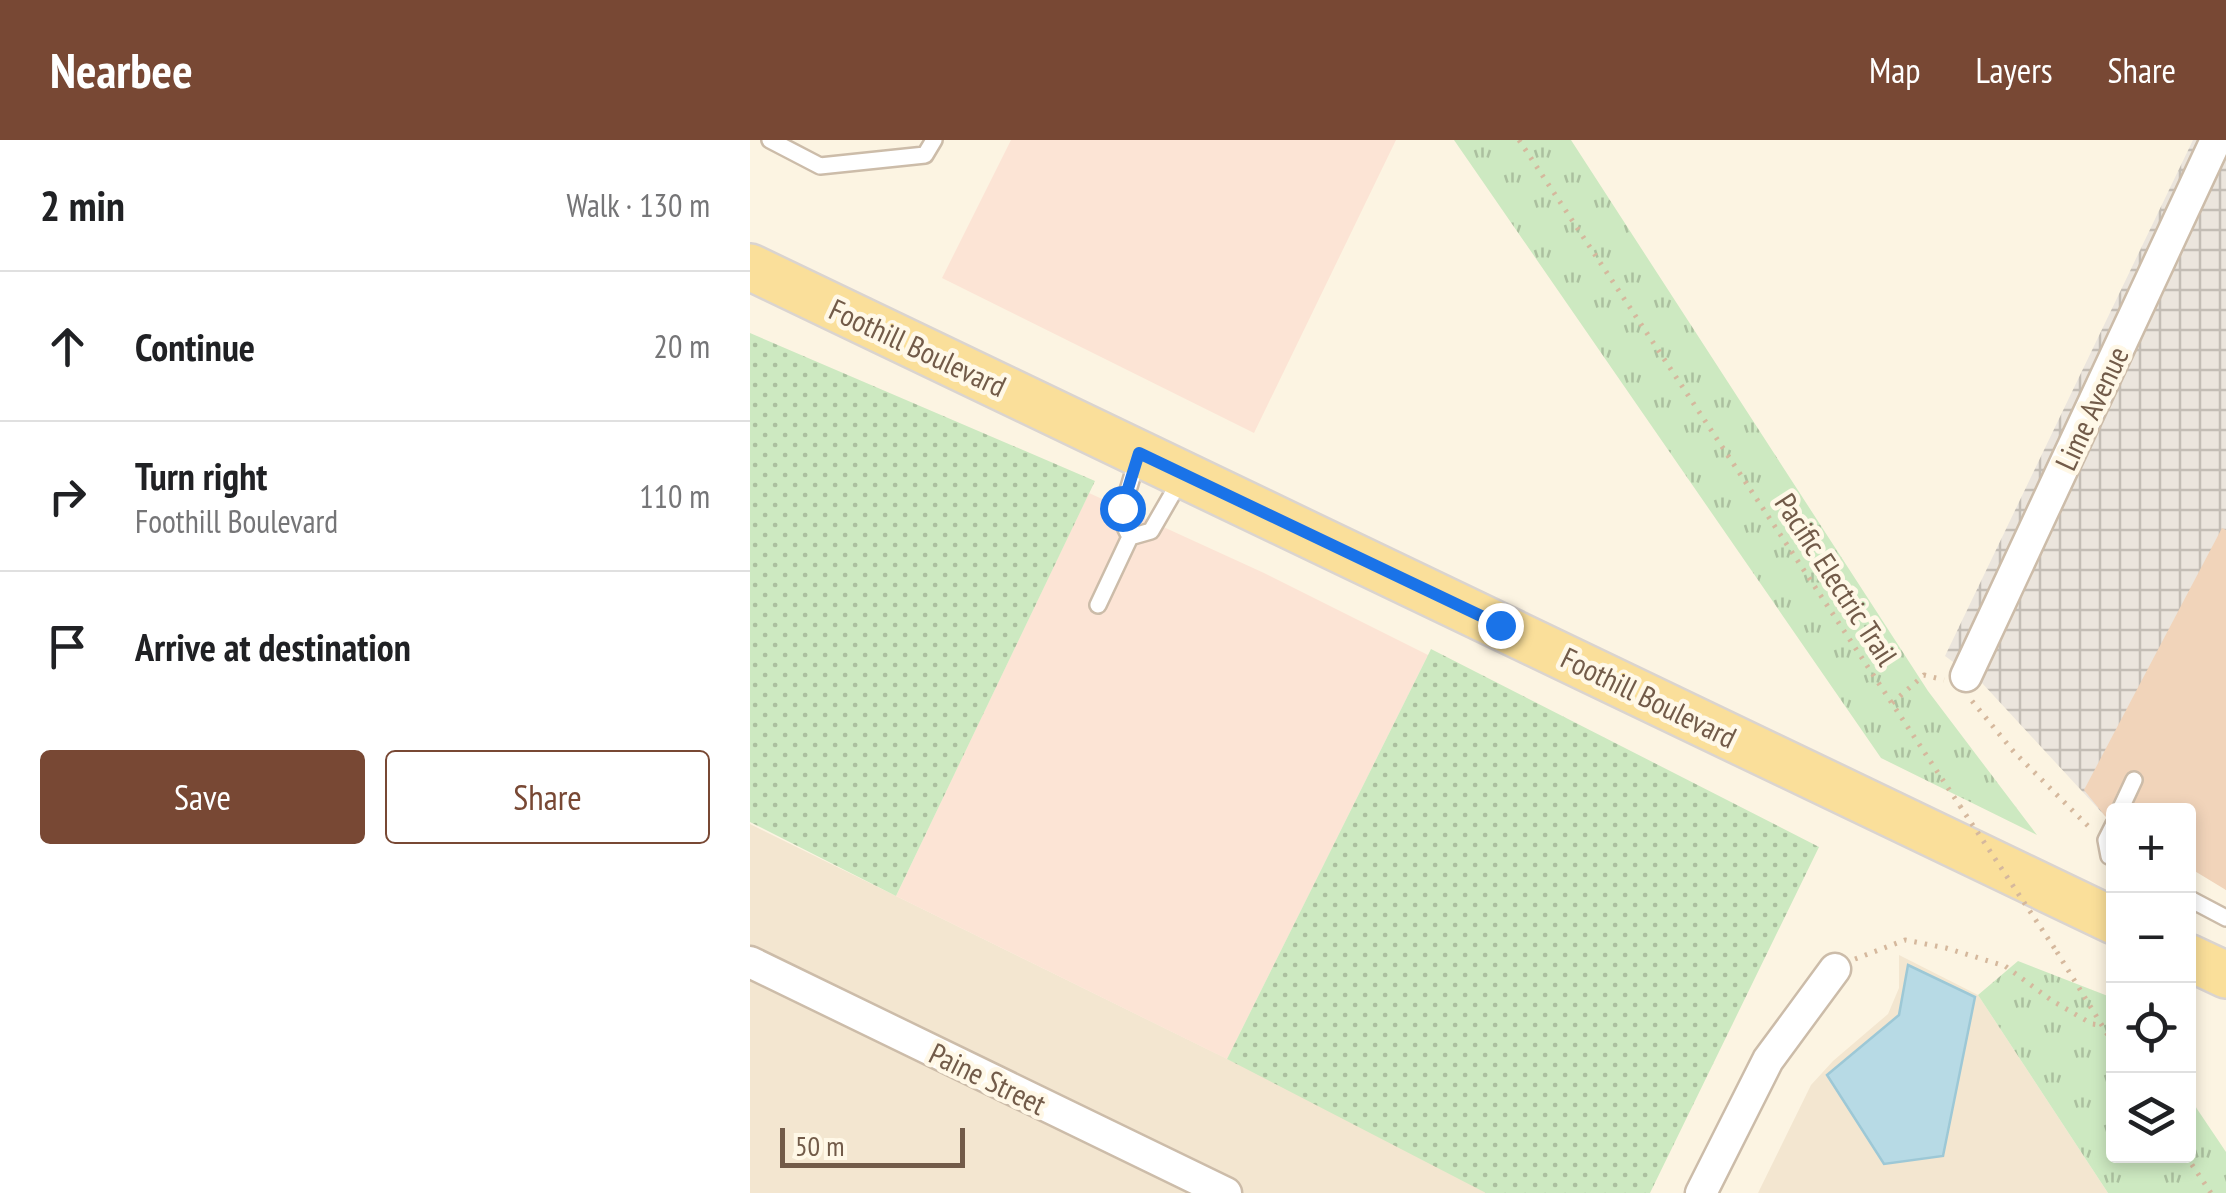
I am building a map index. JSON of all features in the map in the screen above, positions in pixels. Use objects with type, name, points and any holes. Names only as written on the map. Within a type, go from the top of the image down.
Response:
[{"type":"main road","name":"Foothill Boulevard","points":[[750,268],[2106,917]]},
{"type":"main road","points":[[2196,961],[2226,975]]},
{"type":"street","name":"Lime Avenue","points":[[1961,685],[2216,140]]},
{"type":"street","name":"Paine Street","points":[[750,962],[1226,1193]]},
{"type":"street","points":[[1701,1193],[1768,1060],[1834,969]]},
{"type":"lane","points":[[770,140],[820,166],[926,155],[934,140]]},
{"type":"lane","points":[[1130,537],[1120,517],[1139,453]]},
{"type":"lane","points":[[1130,537],[1151,532],[1184,474]]},
{"type":"lane","points":[[1098,604],[1130,537]]},
{"type":"lane","points":[[2123,803],[2134,780]]},
{"type":"lane","points":[[2196,902],[2226,918]]},
{"type":"path","name":"Pacific Electric Trail","points":[[1519,140],[2057,952],[2106,1034]]},
{"type":"path","points":[[1892,703],[1924,675],[1961,685],[2014,752],[2106,840]]},
{"type":"path","points":[[1834,969],[1905,940],[1946,948],[2005,966],[2051,1000],[2100,1025]]},
{"type":"path","points":[[2191,1163],[2211,1193]]},
{"type":"shaded area","points":[[1011,140],[1396,140],[1254,433],[942,278]]},
{"type":"shaded area","points":[[2193,140],[2226,140],[2226,890],[2196,827],[2196,803],[2106,803],[2106,817],[1982,683],[1945,656]]},
{"type":"shaded area","points":[[1089,493],[1264,573],[1428,655],[1227,1059],[896,896]]},
{"type":"shaded area","points":[[750,824],[1203,1047],[1501,1193],[750,1193]]},
{"type":"shaded area","points":[[1899,955],[1978,995],[2108,1193],[1758,1193],[1811,1085],[1888,1014],[1899,988]]},
{"type":"green space","points":[[1454,140],[1571,140],[1928,691],[2037,835],[1881,758]]},
{"type":"green space","points":[[750,333],[1095,481],[896,896],[750,822]]},
{"type":"green space","points":[[1431,649],[1819,847],[1650,1193],[1486,1193],[1227,1059]]},
{"type":"green space","points":[[2018,961],[2106,995],[2106,1163],[2196,1163],[2196,1107],[2226,1152],[2226,1193],[2108,1193],[1978,995]]},
{"type":"water","points":[[1908,965],[1975,997],[1943,1156],[1884,1164],[1827,1075],[1899,1015]]},
{"type":"building","points":[[2222,528],[2226,530],[2226,890],[2196,872],[2196,803],[2106,803],[2106,817],[2084,790]]},
{"type":"route","points":[[1122,508],[1139,453],[1500,625]]}]
